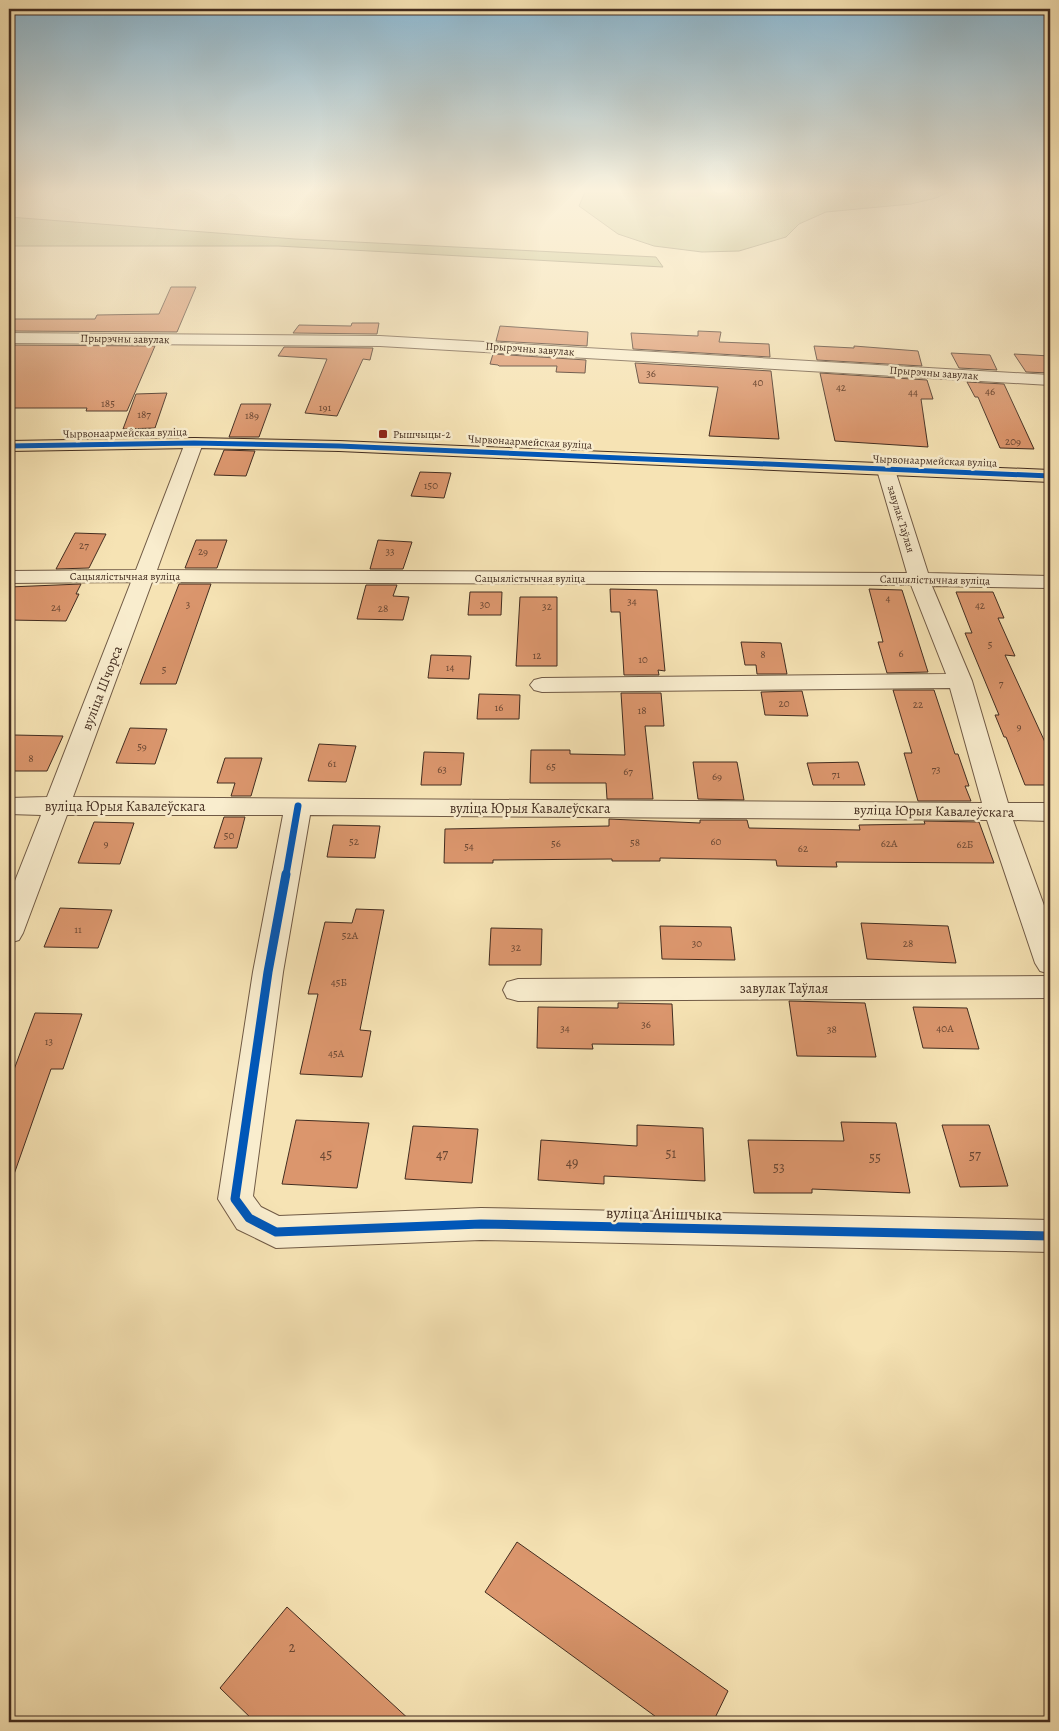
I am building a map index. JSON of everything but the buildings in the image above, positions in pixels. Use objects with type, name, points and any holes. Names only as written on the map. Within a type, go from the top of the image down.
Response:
[{"type":"highway","name":"Чырвонаармейская вуліца","points":[[9,446],[194,443],[364,447],[1050,476]]},
{"type":"street","name":"Прырэчны завулак","points":[[9,338],[390,341],[1050,380]]},
{"type":"street","name":"вуліца Шчорса","points":[[9,933],[194,443]]},
{"type":"street","name":"завулак Таўлая","points":[[886,470],[920,579],[960,681],[996,811],[1050,963]]},
{"type":"street","name":"Сацыялістычная вуліца","points":[[9,577],[920,579],[1050,582]]},
{"type":"street","points":[[542,685],[960,681]]},
{"type":"street","name":"вуліца Юрыя Кавалеўскага","points":[[9,806],[298,806],[1050,812]]},
{"type":"street","name":"вуліца Анішчыка","points":[[298,806],[268,972],[235,1199],[248,1218],[276,1232],[481,1224],[1050,1236]]},
{"type":"street","name":"завулак Таўлая","points":[[518,990],[1050,987]]},
{"type":"cycle path","points":[[9,446],[194,443],[339,446],[1050,476]]},
{"type":"cycle path","points":[[298,806],[268,972],[235,1199],[249,1218],[276,1232],[481,1224],[1050,1236]]},
{"type":"place","name":"Рышчыцы-2","points":[[383,434]]}]
